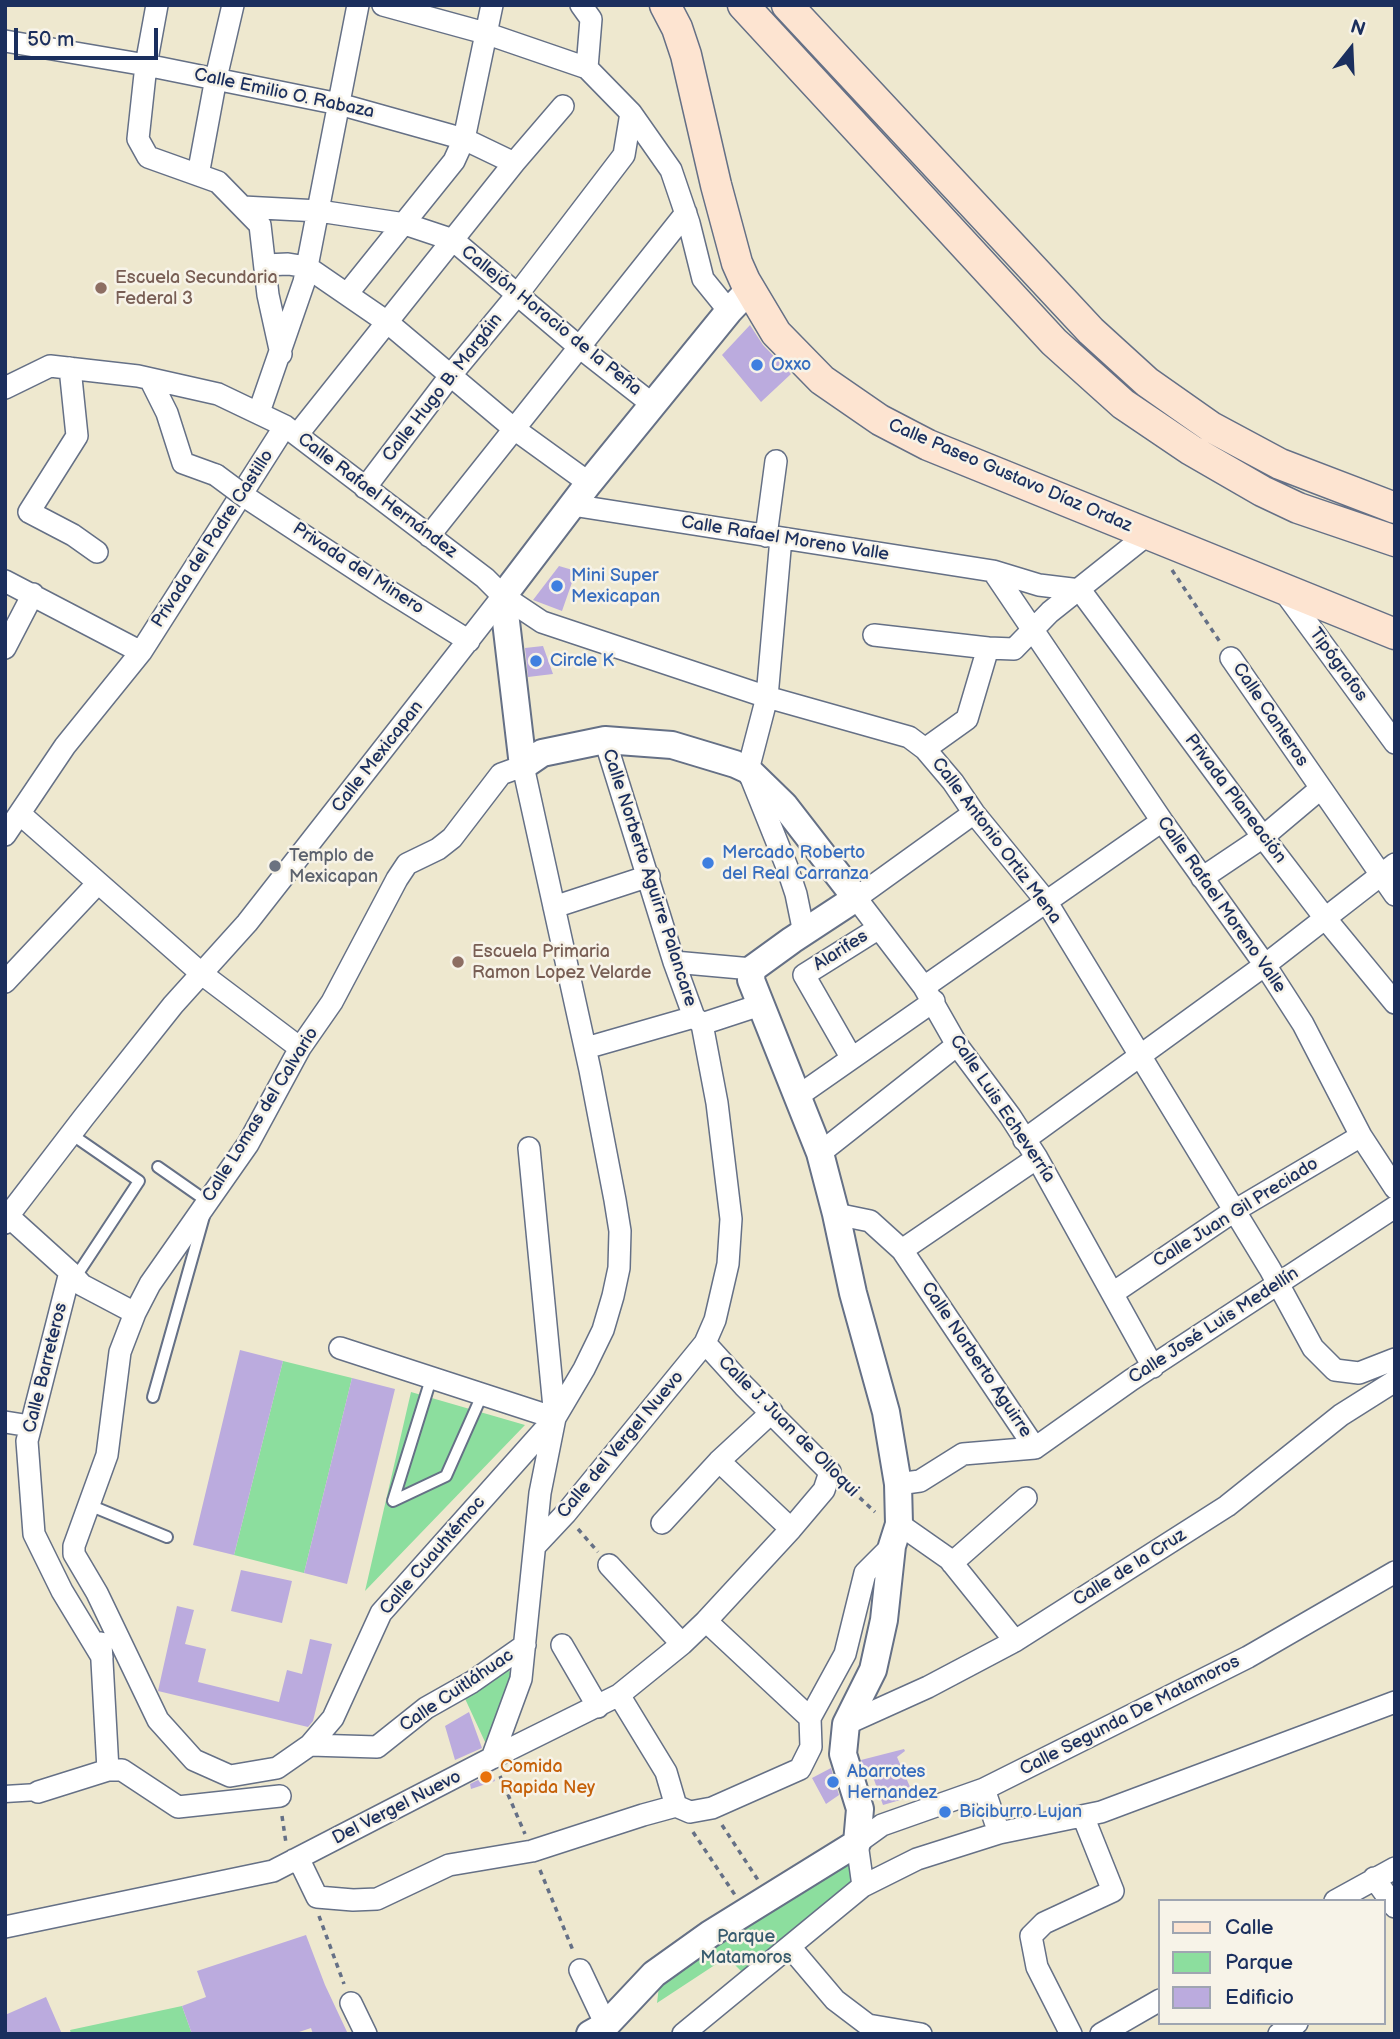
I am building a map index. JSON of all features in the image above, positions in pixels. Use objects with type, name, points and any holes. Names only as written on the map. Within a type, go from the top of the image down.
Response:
[{"type":"main road","name":"Calle Paseo Gustavo Díaz Ordaz","points":[[665,5],[677,27],[686,55],[737,263],[776,333],[822,380],[880,420],[928,445],[1395,634]]},
{"type":"main road","points":[[743,5],[1054,342],[1112,395],[1191,450],[1262,491],[1298,508],[1395,541]]},
{"type":"main road","points":[[787,5],[1091,331],[1147,382],[1211,427],[1279,464],[1395,508]]},
{"type":"street","points":[[157,5],[146,65],[138,139],[148,157],[218,182],[260,225],[268,295],[281,354]]},
{"type":"street","points":[[198,175],[233,5]]},
{"type":"street","points":[[252,409],[281,354],[307,267],[358,5]]},
{"type":"street","points":[[383,5],[485,33],[587,68],[631,113],[671,170],[686,212],[703,279],[729,311]]},
{"type":"street","points":[[347,295],[454,160],[464,139],[492,5]]},
{"type":"street","points":[[581,5],[591,19],[587,68]]},
{"type":"street","name":"Calle Emilio O. Rabaza","points":[[5,41],[146,65],[339,103],[464,139],[514,163]]},
{"type":"street","name":"Privada del Padre Castillo","points":[[5,835],[65,746],[141,652],[291,430],[387,322],[563,106]]},
{"type":"street","name":"Calle Hugo B. Margáin","points":[[365,488],[624,155],[631,113]]},
{"type":"street","name":"Callejón Horacio de la Peña","points":[[243,207],[319,211],[405,224],[453,240],[578,346],[652,404]]},
{"type":"street","points":[[429,536],[686,212]]},
{"type":"street","points":[[265,265],[307,267],[387,322],[513,428],[589,482]]},
{"type":"street","name":"Calle Mexicapan","points":[[9,1209],[173,1005],[247,923],[469,641],[589,482],[750,289]]},
{"type":"street","name":"Calle Rafael Hernández","points":[[5,388],[50,366],[150,379],[218,394],[291,430],[485,578],[503,596]]},
{"type":"street","points":[[70,368],[77,436],[29,512],[73,535],[97,552]]},
{"type":"street","name":"Privada del Minero","points":[[150,379],[167,413],[183,463],[216,475],[384,588],[469,641]]},
{"type":"street","points":[[776,461],[767,697],[748,770],[787,867],[804,933]]},
{"type":"street","name":"Calle Rafael Moreno Valle","points":[[572,505],[993,571],[1039,585],[1080,590]]},
{"type":"street","points":[[874,635],[1014,649],[1051,612],[1148,534]]},
{"type":"street","name":"Calle Rafael Moreno Valle","points":[[993,571],[1162,821],[1265,965],[1303,1024],[1361,1136],[1395,1188]]},
{"type":"street","points":[[5,581],[141,652]]},
{"type":"street","name":"Tipógrafos","points":[[1282,588],[1395,743]]},
{"type":"street","name":"Privada Planeación","points":[[1080,590],[1263,837],[1395,1003]]},
{"type":"street","points":[[5,648],[33,594]]},
{"type":"street","points":[[503,596],[523,766],[586,1048],[620,1231],[618,1268],[603,1330],[555,1418]]},
{"type":"street","name":"Calle Antonio Ortiz Mena","points":[[503,596],[542,622],[767,697],[909,737],[925,749],[1046,901],[1270,1269],[1313,1348],[1335,1370],[1359,1373],[1395,1359]]},
{"type":"street","points":[[925,749],[967,719],[988,648]]},
{"type":"street","name":"Calle Canteros","points":[[1231,658],[1320,789],[1387,869],[1395,895]]},
{"type":"street","points":[[523,766],[541,752],[605,740],[672,745],[748,770],[784,805],[856,898]]},
{"type":"street","name":"Calle Norberto Aguirre Palancare","points":[[605,740],[674,962],[698,1020]]},
{"type":"street","name":"Calle Lomas del Calvario","points":[[277,1768],[230,1776],[194,1760],[158,1720],[97,1593],[74,1554],[74,1546],[107,1455],[120,1352],[150,1284],[248,1144],[300,1048],[332,1002],[397,878],[407,864],[438,849],[452,838],[501,774],[523,766]]},
{"type":"street","points":[[1202,878],[1263,837],[1320,789]]},
{"type":"street","points":[[674,962],[752,969],[974,813]]},
{"type":"street","points":[[20,814],[202,974],[300,1048]]},
{"type":"street","points":[[798,1096],[851,1057],[1046,901],[1162,821]]},
{"type":"street","points":[[1024,1140],[1265,965],[1387,869]]},
{"type":"street","points":[[554,907],[649,876]]},
{"type":"street","points":[[5,982],[98,883]]},
{"type":"street","name":"Calle Luis Echeverría","points":[[856,898],[929,994],[957,1045],[1010,1116],[1037,1158],[1153,1367]]},
{"type":"street","name":"Alarifes","points":[[851,1057],[804,975],[879,928]]},
{"type":"street","points":[[752,969],[751,980],[760,1005],[820,1153],[853,1293],[886,1412],[898,1484],[895,1535],[884,1620],[873,1670],[846,1724],[843,1754],[860,1809],[857,1843],[863,1886]]},
{"type":"street","points":[[586,1048],[760,1005]]},
{"type":"street","name":"Calle J. Juan de Olloqui","points":[[698,1020],[717,1103],[731,1219],[728,1264],[721,1300],[705,1343],[830,1472]]},
{"type":"street","points":[[820,1153],[957,1045]]},
{"type":"street","name":"Calle Juan Gil Preciado","points":[[1113,1293],[1234,1211],[1361,1136]]},
{"type":"street","points":[[492,1758],[520,1679],[540,1493],[555,1418],[529,1148]]},
{"type":"street","points":[[902,1250],[1037,1158]]},
{"type":"street","name":"Calle José Luis Medellín","points":[[1035,1448],[1395,1207]]},
{"type":"street","points":[[9,1209],[82,1285],[135,1313]]},
{"type":"street","name":"Calle Norberto Aguirre","points":[[836,1214],[870,1221],[902,1250],[1035,1448],[963,1454],[920,1481],[898,1484]]},
{"type":"street","name":"Calle Barreteros","points":[[72,1275],[27,1441],[34,1534],[62,1591],[102,1657]]},
{"type":"street","name":"Calle del Vergel Nuevo","points":[[535,1546],[566,1513],[705,1343]]},
{"type":"street","points":[[340,1348],[431,1380],[555,1418]]},
{"type":"street","name":"Calle de la Cruz","points":[[846,1724],[928,1687],[1015,1641],[1227,1507],[1341,1415],[1395,1381]]},
{"type":"street","points":[[662,1523],[719,1461],[772,1412]]},
{"type":"street","name":"Calle Cuauhtémoc","points":[[277,1768],[310,1745],[333,1718],[381,1613],[555,1418]]},
{"type":"street","points":[[5,1422],[30,1426]]},
{"type":"street","points":[[719,1461],[791,1529]]},
{"type":"street","name":"Del Vergel Nuevo","points":[[5,1927],[273,1871],[492,1758],[598,1707],[619,1695],[706,1621],[824,1490],[830,1472]]},
{"type":"street","points":[[951,1563],[1026,1498]]},
{"type":"street","points":[[895,1535],[951,1563],[1015,1641]]},
{"type":"street","points":[[294,1860],[303,1866],[317,1897],[377,1899],[449,1865],[533,1851],[676,1807],[690,1812],[712,1808],[800,1769],[811,1747],[810,1718],[845,1654],[865,1573],[895,1535]]},
{"type":"street","points":[[608,1565],[682,1644]]},
{"type":"street","name":"Calle Segunda De Matamoros","points":[[857,1843],[882,1825],[984,1789],[1248,1657],[1395,1572]]},
{"type":"street","name":"Calle Lomas del Calvario","points":[[97,1593],[108,1770]]},
{"type":"street","points":[[706,1621],[810,1718]]},
{"type":"street","name":"Calle Cuitláhuac","points":[[310,1745],[377,1747],[426,1708],[472,1682],[525,1645]]},
{"type":"street","points":[[562,1645],[598,1707]]},
{"type":"street","points":[[619,1695],[666,1772],[676,1807]]},
{"type":"street","points":[[683,2034],[863,1886],[917,1859],[999,1833],[1101,1812],[1395,1702]]},
{"type":"street","points":[[5,1794],[38,1792],[108,1770],[122,1770],[178,1807],[280,1796]]},
{"type":"street","points":[[984,1789],[999,1833]]},
{"type":"street","points":[[1071,2034],[1037,1967],[1031,1936],[1044,1923],[1113,1891],[1083,1816]]},
{"type":"street","points":[[580,1970],[598,2029],[654,1973],[857,1843]]},
{"type":"street","points":[[1338,1899],[1395,1868]]},
{"type":"street","points":[[1374,1878],[1395,1907]]},
{"type":"street","points":[[790,1947],[835,2000],[867,2025],[921,2034]]},
{"type":"street","points":[[1101,2034],[1158,2001]]},
{"type":"street","points":[[351,2003],[366,2034]]},
{"type":"lane","name":"Calle Barreteros","points":[[71,1134],[139,1181],[72,1275]]},
{"type":"lane","points":[[153,1397],[208,1202],[158,1167]]},
{"type":"lane","points":[[431,1380],[393,1501],[446,1476],[482,1395]]},
{"type":"lane","points":[[89,1505],[167,1537]]},
{"type":"path","name":"Calle Canteros","points":[[1171,568],[1231,658]]},
{"type":"path","name":"Calle J. Juan de Olloqui","points":[[830,1472],[876,1513],[895,1535]]},
{"type":"path","points":[[566,1513],[608,1565]]},
{"type":"path","points":[[492,1758],[533,1851],[580,1970]]},
{"type":"path","points":[[280,1796],[286,1847],[294,1860]]},
{"type":"path","points":[[676,1807],[746,1912]]},
{"type":"path","points":[[712,1808],[769,1897]]},
{"type":"path","points":[[320,1922],[351,2003]]},
{"type":"green space","points":[[283,1361],[352,1378],[304,1573],[234,1555]]},
{"type":"green space","points":[[411,1392],[525,1425],[365,1591]]},
{"type":"green space","points":[[496,1667],[515,1673],[492,1757],[461,1690]]},
{"type":"green space","name":"Parque Matamoros","points":[[856,1858],[859,1881],[744,1974],[727,1957],[657,2003],[660,1978]]},
{"type":"green space","points":[[182,2006],[192,2034],[71,2034],[70,2030]]},
{"type":"building","name":"Oxxo","points":[[750,325],[763,345],[791,374],[761,402],[722,355]]},
{"type":"building","name":"Mini Super Mexicapan","points":[[559,566],[576,571],[562,611],[533,600]]},
{"type":"building","name":"Circle K","points":[[543,646],[553,674],[528,677],[525,648]]},
{"type":"building","points":[[240,1350],[283,1361],[234,1555],[193,1545]]},
{"type":"building","points":[[352,1378],[395,1389],[347,1584],[304,1573]]},
{"type":"building","points":[[241,1570],[292,1581],[282,1623],[231,1611]]},
{"type":"building","points":[[177,1606],[194,1610],[185,1644],[206,1649],[198,1682],[279,1702],[287,1670],[302,1674],[310,1639],[332,1644],[313,1721],[308,1727],[158,1691]]},
{"type":"building","points":[[469,1712],[482,1748],[455,1760],[445,1726]]},
{"type":"building","points":[[904,1749],[897,1757],[914,1796],[883,1805],[872,1774],[867,1777],[861,1760]]},
{"type":"building","points":[[831,1768],[839,1795],[826,1804],[812,1778]]},
{"type":"building","points":[[492,1773],[495,1781],[471,1789],[470,1784]]},
{"type":"building","points":[[306,1935],[348,2034],[313,2034],[311,2028],[293,2034],[192,2034],[182,2006],[206,1997],[197,1971]]},
{"type":"building","points":[[46,1997],[62,2034],[5,2034],[5,2015]]},
{"type":"place","name":"Escuela Secundaria Federal 3","points":[[101,288]]},
{"type":"place","name":"Oxxo","points":[[757,365]]},
{"type":"place","name":"Mini Super Mexicapan","points":[[557,586]]},
{"type":"place","name":"Circle K","points":[[536,661]]},
{"type":"place","name":"Mercado Roberto del Real Carranza","points":[[708,863]]},
{"type":"place","name":"Templo de Mexicapan","points":[[275,866]]},
{"type":"place","name":"Escuela Primaria Ramon Lopez Velarde","points":[[458,962]]},
{"type":"place","name":"Comida Rapida Ney","points":[[486,1777]]},
{"type":"place","name":"Abarrotes Hernandez","points":[[833,1782]]},
{"type":"place","name":"Biciburro Lujan","points":[[945,1812]]}]
